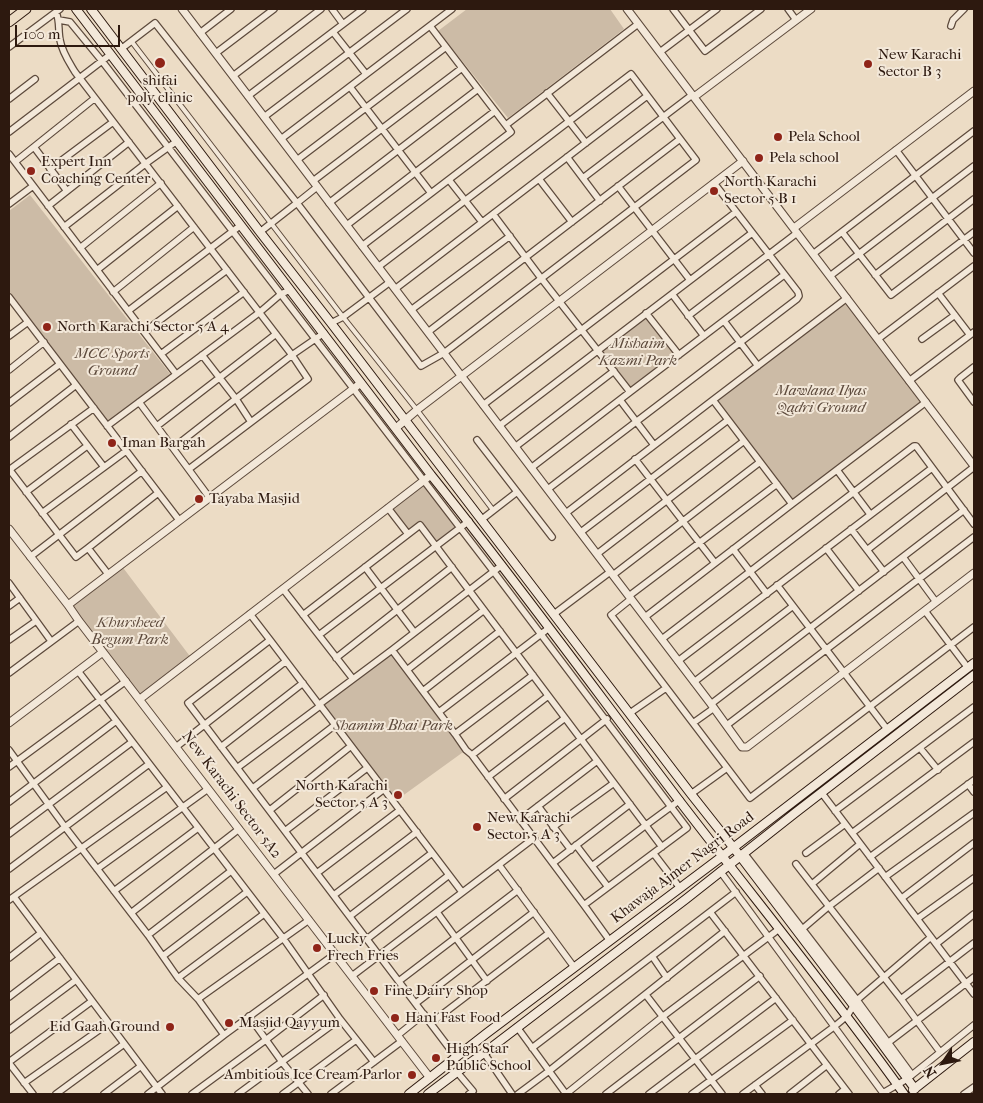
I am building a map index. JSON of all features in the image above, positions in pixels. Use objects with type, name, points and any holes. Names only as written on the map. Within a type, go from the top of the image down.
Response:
[{"type":"main road","points":[[9,22],[26,9]]},
{"type":"main road","points":[[76,9],[847,1016],[897,1084],[906,1094],[974,1042]]},
{"type":"main road","points":[[91,9],[691,794],[734,847],[742,854],[886,1044],[915,1089]]},
{"type":"main road","name":"Khawaja Ajmer Nagri Road","points":[[408,1094],[971,666]]},
{"type":"main road","name":"Khawaja Ajmer Nagri Road","points":[[428,1094],[686,899],[821,792],[974,675]]},
{"type":"main road","points":[[487,1033],[496,1044]]},
{"type":"street","points":[[182,9],[612,573],[742,747],[747,747],[974,573]]},
{"type":"street","points":[[200,33],[231,9]]},
{"type":"street","points":[[216,53],[274,9]]},
{"type":"street","points":[[233,76],[320,9]]},
{"type":"street","points":[[332,9],[343,24]]},
{"type":"street","points":[[248,96],[363,9]]},
{"type":"street","points":[[264,117],[407,9]]},
{"type":"street","points":[[281,139],[452,9]]},
{"type":"street","points":[[627,9],[974,467],[867,550]]},
{"type":"street","points":[[673,9],[705,51],[761,9]]},
{"type":"street","points":[[660,52],[717,9]]},
{"type":"street","points":[[788,9],[796,20]]},
{"type":"street","points":[[583,178],[811,9]]},
{"type":"street","points":[[951,26],[953,20],[964,9]]},
{"type":"street","points":[[58,10],[60,39],[64,54],[80,78],[260,312],[308,379],[188,469]]},
{"type":"street","points":[[9,47],[58,10]]},
{"type":"street","points":[[59,20],[70,22],[102,61],[494,572],[687,828],[584,905]]},
{"type":"street","points":[[122,49],[155,23],[297,203],[421,366],[444,352],[696,160],[630,74],[378,267]]},
{"type":"street","points":[[506,125],[638,24]]},
{"type":"street","points":[[362,246],[511,132],[430,26]]},
{"type":"street","points":[[333,32],[366,74]]},
{"type":"street","points":[[132,42],[493,510]]},
{"type":"street","points":[[297,160],[446,47]]},
{"type":"street","points":[[9,132],[111,54]]},
{"type":"street","points":[[260,232],[297,203],[315,184],[382,129],[462,68]]},
{"type":"street","points":[[9,99],[35,79]]},
{"type":"street","points":[[350,86],[432,193]]},
{"type":"street","points":[[330,203],[478,89]]},
{"type":"street","points":[[688,316],[896,150],[974,91]]},
{"type":"street","points":[[547,93],[586,143]]},
{"type":"street","points":[[395,289],[647,96]]},
{"type":"street","points":[[15,162],[95,98]]},
{"type":"street","points":[[346,225],[495,112]]},
{"type":"street","points":[[50,169],[113,122]]},
{"type":"street","points":[[813,254],[974,131]]},
{"type":"street","points":[[428,332],[680,139]]},
{"type":"street","points":[[64,227],[145,164],[178,141]]},
{"type":"street","points":[[48,206],[128,142]]},
{"type":"street","points":[[34,147],[66,191]]},
{"type":"street","points":[[896,150],[974,253]]},
{"type":"street","points":[[9,154],[176,374]]},
{"type":"street","points":[[567,158],[600,201]]},
{"type":"street","points":[[396,428],[461,376],[743,161]]},
{"type":"street","points":[[830,276],[974,166]]},
{"type":"street","points":[[539,179],[572,222]]},
{"type":"street","points":[[449,180],[482,222]]},
{"type":"street","points":[[548,489],[799,296],[798,292],[714,183]]},
{"type":"street","points":[[80,248],[161,184]]},
{"type":"street","points":[[9,204],[33,186]]},
{"type":"street","points":[[618,186],[690,280]]},
{"type":"street","points":[[875,275],[974,199]]},
{"type":"street","points":[[96,270],[178,206]]},
{"type":"street","points":[[484,405],[736,212]]},
{"type":"street","points":[[494,214],[541,278],[630,392]]},
{"type":"street","points":[[128,311],[241,226]]},
{"type":"street","points":[[113,292],[194,227]]},
{"type":"street","points":[[842,232],[891,295],[974,232]]},
{"type":"street","points":[[499,426],[752,233]]},
{"type":"street","points":[[411,310],[510,236]]},
{"type":"street","points":[[878,339],[973,268]]},
{"type":"street","points":[[144,332],[227,270]]},
{"type":"street","points":[[531,468],[784,275]]},
{"type":"street","points":[[331,323],[343,317],[390,282]]},
{"type":"street","points":[[107,426],[260,312],[281,294],[290,290]]},
{"type":"street","points":[[161,354],[244,292]]},
{"type":"street","points":[[909,381],[972,333],[938,293]]},
{"type":"street","points":[[672,294],[704,336]]},
{"type":"street","points":[[566,513],[847,298]]},
{"type":"street","points":[[10,300],[179,520]]},
{"type":"street","points":[[646,314],[679,355]]},
{"type":"street","points":[[922,339],[955,315]]},
{"type":"street","points":[[724,321],[758,366]]},
{"type":"street","points":[[9,336],[28,322]]},
{"type":"street","points":[[173,448],[292,355],[324,333]]},
{"type":"street","points":[[157,426],[276,334]]},
{"type":"street","points":[[9,370],[44,342]]},
{"type":"street","points":[[202,355],[251,422]]},
{"type":"street","points":[[9,403],[60,364]]},
{"type":"street","points":[[974,367],[958,380],[974,402]]},
{"type":"street","points":[[515,447],[614,372]]},
{"type":"street","points":[[68,605],[362,383]]},
{"type":"street","points":[[9,437],[76,385]]},
{"type":"street","points":[[620,400],[654,445]]},
{"type":"street","points":[[713,400],[792,504]]},
{"type":"street","points":[[139,402],[209,497]]},
{"type":"street","points":[[645,617],[926,402]]},
{"type":"street","points":[[94,408],[9,470],[76,558],[158,493]]},
{"type":"street","points":[[580,532],[728,420]]},
{"type":"street","points":[[71,424],[104,467]]},
{"type":"street","points":[[477,440],[552,537]]},
{"type":"street","points":[[597,554],[744,441]]},
{"type":"street","points":[[26,492],[87,446]]},
{"type":"street","points":[[662,639],[914,446],[916,446],[974,524]]},
{"type":"street","points":[[42,513],[126,450]]},
{"type":"street","points":[[635,459],[715,563]]},
{"type":"street","points":[[554,614],[683,522],[760,462]]},
{"type":"street","points":[[678,661],[932,468]]},
{"type":"street","points":[[837,470],[870,514]]},
{"type":"street","points":[[30,557],[142,472]]},
{"type":"street","points":[[140,699],[432,475]]},
{"type":"street","points":[[777,484],[699,543],[611,615],[750,798],[974,627]]},
{"type":"street","points":[[481,520],[517,492]]},
{"type":"street","points":[[388,508],[408,534]]},
{"type":"street","points":[[693,723],[810,628],[964,510]]},
{"type":"street","points":[[319,635],[469,522]]},
{"type":"street","points":[[303,615],[420,525],[662,847]]},
{"type":"street","points":[[851,529],[884,572]]},
{"type":"street","name":"New Karachi Sector 5A2","points":[[10,533],[68,605],[430,1078]]},
{"type":"street","points":[[727,725],[974,537]]},
{"type":"street","points":[[88,548],[108,574]]},
{"type":"street","points":[[826,548],[859,591]]},
{"type":"street","points":[[733,550],[767,594]]},
{"type":"street","points":[[903,557],[936,602]]},
{"type":"street","points":[[237,768],[502,565]]},
{"type":"street","points":[[365,567],[414,632]]},
{"type":"street","points":[[336,658],[452,567]]},
{"type":"street","points":[[9,583],[51,641]]},
{"type":"street","points":[[777,585],[887,729]]},
{"type":"street","points":[[283,589],[353,679]]},
{"type":"street","points":[[9,606],[20,598]]},
{"type":"street","points":[[694,682],[793,606]]},
{"type":"street","points":[[407,670],[484,610]]},
{"type":"street","points":[[925,611],[951,645],[971,666]]},
{"type":"street","points":[[250,614],[462,892]]},
{"type":"street","points":[[9,640],[36,620]]},
{"type":"street","points":[[9,673],[79,621]]},
{"type":"street","points":[[439,712],[549,628]]},
{"type":"street","points":[[423,691],[500,631]]},
{"type":"street","points":[[270,640],[188,703],[456,1057]]},
{"type":"street","points":[[392,650],[610,941]]},
{"type":"street","points":[[9,723],[103,652]]},
{"type":"street","points":[[176,747],[286,660]]},
{"type":"street","points":[[78,671],[264,914],[340,1019],[374,1062]]},
{"type":"street","points":[[456,734],[533,675]]},
{"type":"street","points":[[9,767],[126,681]]},
{"type":"street","points":[[221,746],[303,683]]},
{"type":"street","points":[[630,714],[666,688]]},
{"type":"street","points":[[472,755],[548,696]]},
{"type":"street","points":[[835,811],[974,707]]},
{"type":"street","points":[[504,799],[614,714]]},
{"type":"street","points":[[488,777],[565,718]]},
{"type":"street","points":[[9,802],[116,721]]},
{"type":"street","points":[[253,788],[335,725]]},
{"type":"street","points":[[9,834],[132,742]]},
{"type":"street","points":[[852,833],[974,742]]},
{"type":"street","points":[[270,810],[351,746]]},
{"type":"street","points":[[920,748],[938,770]]},
{"type":"street","points":[[9,750],[148,935],[178,978],[198,999],[224,1035]]},
{"type":"street","points":[[520,820],[597,761]]},
{"type":"street","points":[[9,869],[149,764]]},
{"type":"street","points":[[285,831],[367,768]]},
{"type":"street","points":[[691,794],[727,768]]},
{"type":"street","points":[[870,857],[974,780]]},
{"type":"street","points":[[553,827],[614,783]]},
{"type":"street","points":[[968,784],[974,792]]},
{"type":"street","points":[[162,1094],[42,933],[11,899],[167,787]]},
{"type":"street","points":[[97,869],[208,789]]},
{"type":"street","points":[[274,874],[384,789]]},
{"type":"street","points":[[821,792],[974,994]]},
{"type":"street","points":[[592,866],[680,800]]},
{"type":"street","points":[[553,863],[630,804]]},
{"type":"street","points":[[538,806],[571,850]]},
{"type":"street","points":[[317,873],[400,810]]},
{"type":"street","points":[[885,877],[974,813]]},
{"type":"street","points":[[806,853],[845,824]]},
{"type":"street","points":[[114,891],[198,828]]},
{"type":"street","points":[[130,913],[239,829]]},
{"type":"street","points":[[334,895],[417,832]]},
{"type":"street","points":[[352,976],[534,838]]},
{"type":"street","points":[[902,898],[974,843]]},
{"type":"street","points":[[812,884],[860,844]]},
{"type":"street","points":[[576,845],[608,887]]},
{"type":"street","points":[[350,916],[432,853]]},
{"type":"street","points":[[654,854],[680,888]]},
{"type":"street","points":[[796,864],[940,1052]]},
{"type":"street","points":[[499,865],[574,967]]},
{"type":"street","points":[[800,931],[828,906],[879,868]]},
{"type":"street","points":[[148,935],[231,871]]},
{"type":"street","points":[[720,871],[835,1026],[882,1094],[909,1077],[974,1025]]},
{"type":"street","points":[[367,939],[449,875]]},
{"type":"street","points":[[917,920],[974,878]]},
{"type":"street","points":[[399,981],[518,890]]},
{"type":"street","points":[[163,956],[247,892]]},
{"type":"street","points":[[532,1048],[736,892]]},
{"type":"street","points":[[437,912],[486,981]]},
{"type":"street","points":[[416,1003],[534,912]]},
{"type":"street","points":[[710,912],[847,1092],[839,1094]]},
{"type":"street","points":[[178,978],[264,914]]},
{"type":"street","points":[[936,944],[974,914]]},
{"type":"street","points":[[198,999],[309,920]]},
{"type":"street","points":[[517,1027],[566,1094],[662,1016],[779,929]]},
{"type":"street","points":[[518,1094],[725,931]]},
{"type":"street","points":[[10,955],[42,933]]},
{"type":"street","points":[[431,1023],[549,933]]},
{"type":"street","points":[[743,1094],[847,1016],[855,1003],[931,937]]},
{"type":"street","points":[[901,999],[974,943]]},
{"type":"street","points":[[148,1094],[224,1035],[335,954]]},
{"type":"street","points":[[652,956],[667,978]]},
{"type":"street","points":[[9,997],[60,958]]},
{"type":"street","points":[[606,1094],[760,976]]},
{"type":"street","points":[[886,1044],[974,977]]},
{"type":"street","points":[[9,1030],[76,980]]},
{"type":"street","points":[[192,1094],[324,995]]},
{"type":"street","points":[[646,995],[722,1094]]},
{"type":"street","points":[[649,1094],[776,998]]},
{"type":"street","points":[[32,1094],[9,1062],[92,1001]]},
{"type":"street","points":[[331,1094],[374,1062],[424,1014]]},
{"type":"street","points":[[250,1016],[282,1062],[308,1094]]},
{"type":"street","points":[[238,1094],[340,1019]]},
{"type":"street","points":[[692,1094],[793,1020]]},
{"type":"street","points":[[24,1083],[109,1023]]},
{"type":"street","points":[[283,1094],[356,1040]]},
{"type":"street","points":[[56,1094],[124,1044]]},
{"type":"street","points":[[484,1053],[512,1094]]},
{"type":"street","points":[[104,1094],[141,1066]]},
{"type":"street","points":[[790,1094],[827,1066]]},
{"type":"street","points":[[457,1072],[473,1091],[469,1094]]},
{"type":"street","points":[[755,1085],[762,1094]]},
{"type":"street","points":[[964,1094],[974,1087]]},
{"type":"green space","points":[[467,9],[610,9],[624,29],[508,118],[438,31]]},
{"type":"green space","name":"MCC Sports Ground","points":[[30,195],[171,375],[108,422],[9,291],[9,211]]},
{"type":"green space","name":"Mawlana Ilyas Qadri Ground","points":[[848,300],[925,401],[791,502],[715,401]]},
{"type":"green space","name":"Mishaim Kazmi Park","points":[[646,313],[679,355],[630,392],[598,351]]},
{"type":"green space","points":[[425,483],[458,528],[436,544],[420,523],[407,532],[390,509]]},
{"type":"green space","name":"Khursheed Begum Park","points":[[121,565],[192,659],[140,699],[68,605]]},
{"type":"green space","name":"Shamim Bhai Park","points":[[392,650],[466,750],[394,802],[321,703]]},
{"type":"place","name":"shifai poly clinic","points":[[160,63]]},
{"type":"place","name":"New Karachi Sector B 3","points":[[868,64]]},
{"type":"place","name":"Pela School","points":[[778,137]]},
{"type":"place","name":"Pela school","points":[[759,158]]},
{"type":"place","name":"Expert Inn Coaching Center","points":[[31,171]]},
{"type":"place","name":"North Karachi Sector 5 B 1","points":[[714,191]]},
{"type":"place","name":"North Karachi Sector 5 A 4","points":[[47,327]]},
{"type":"place","name":"Iman Bargah","points":[[112,443]]},
{"type":"place","name":"Tayaba Masjid","points":[[199,499]]},
{"type":"place","name":"North Karachi Sector 5 A 3","points":[[398,795]]},
{"type":"place","name":"New Karachi Sector 5 A 3","points":[[477,827]]},
{"type":"place","name":"Lucky Frech Fries","points":[[317,948]]},
{"type":"place","name":"Fine Dairy Shop","points":[[374,991]]},
{"type":"place","name":"Hani Fast Food","points":[[395,1018]]},
{"type":"place","name":"Masjid Qayyum","points":[[229,1023]]},
{"type":"place","name":"Eid Gaah Ground","points":[[170,1027]]},
{"type":"place","name":"High Star Public School","points":[[436,1058]]},
{"type":"place","name":"Ambitious Ice Cream Parlor","points":[[412,1075]]}]
